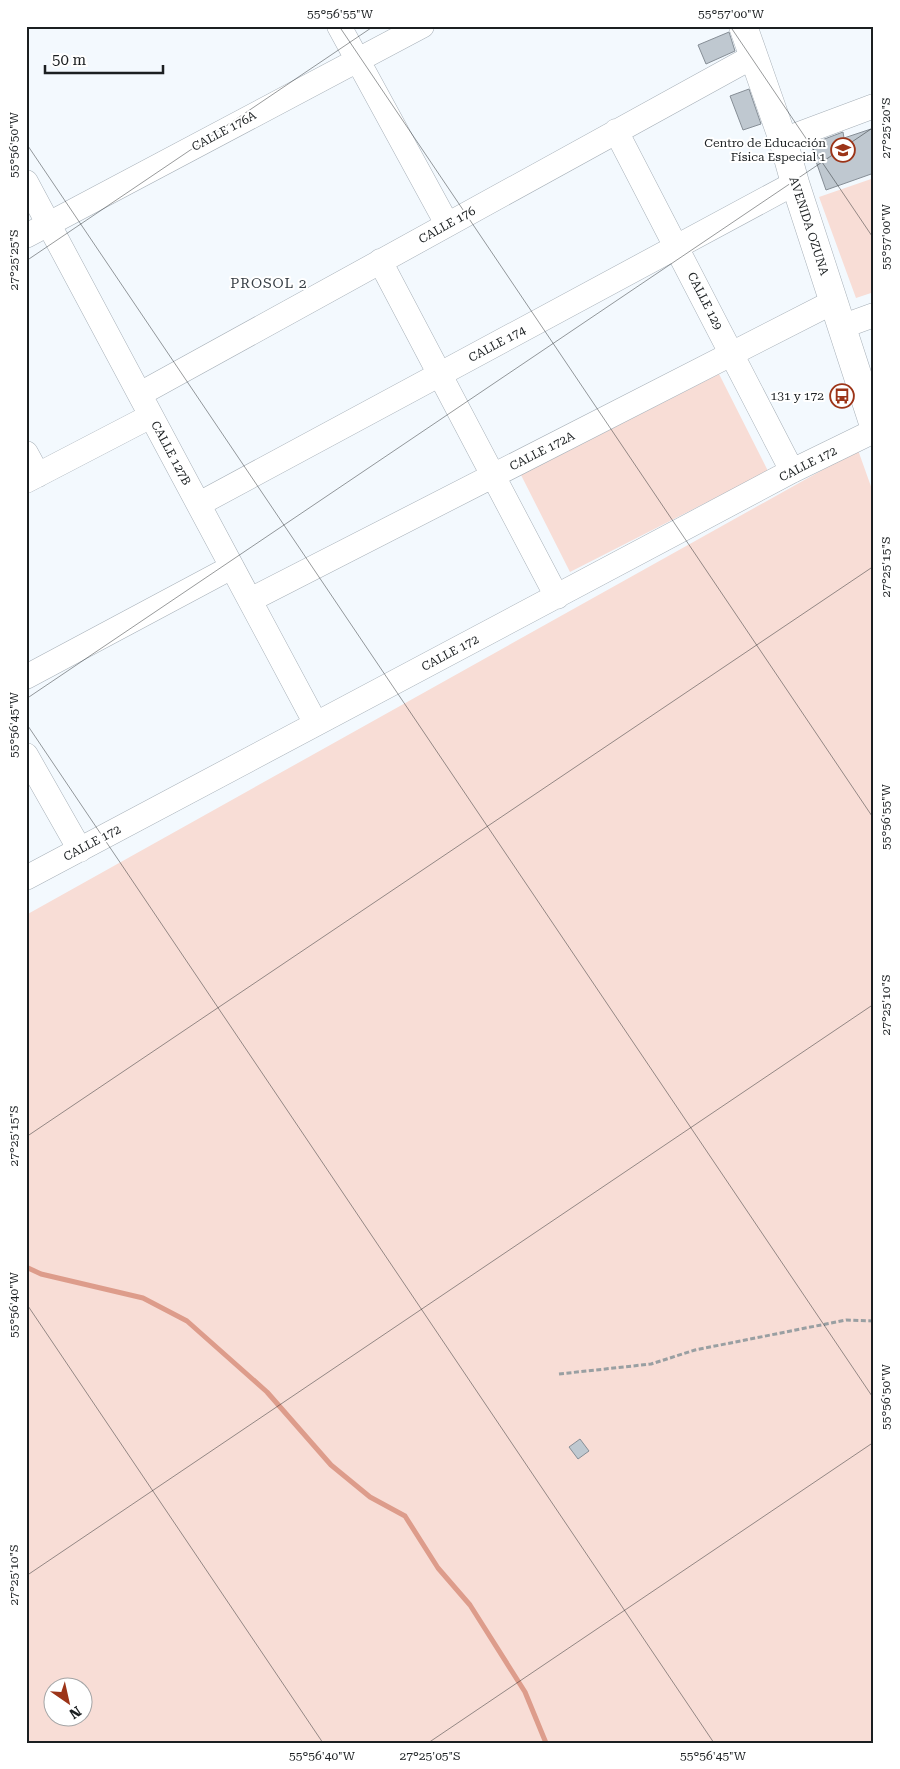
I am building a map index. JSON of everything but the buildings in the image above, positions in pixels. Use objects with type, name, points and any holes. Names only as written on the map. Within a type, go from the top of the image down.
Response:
[{"type":"main road","name":"AVENIDA OZUNA","points":[[743,26],[783,140],[795,183],[874,426]]},
{"type":"street","points":[[339,26],[447,224]]},
{"type":"street","name":"CALLE 176A","points":[[26,236],[422,26]]},
{"type":"street","name":"CALLE 176","points":[[140,394],[754,56]]},
{"type":"street","points":[[783,140],[874,106]]},
{"type":"street","name":"CALLE 129","points":[[616,131],[792,471]]},
{"type":"street","name":"CALLE 127B","points":[[26,182],[316,724]]},
{"type":"street","name":"CALLE 174","points":[[199,504],[795,183]]},
{"type":"street","points":[[380,261],[557,596]]},
{"type":"street","name":"CALLE 172A","points":[[250,600],[732,354],[837,314],[874,314]]},
{"type":"street","points":[[26,454],[32,478],[151,416]]},
{"type":"street","name":"CALLE 172","points":[[26,878],[792,471],[874,431]]},
{"type":"street","points":[[26,677],[232,567]]},
{"type":"street","points":[[26,755],[80,850]]},
{"type":"path","points":[[559,1374],[651,1364],[695,1350],[846,1320],[874,1322]]},
{"type":"shaded area","points":[[874,178],[874,292],[856,298],[819,197]]},
{"type":"shaded area","points":[[719,374],[768,471],[570,572],[521,475]]},
{"type":"shaded area","points":[[858,450],[874,495],[874,1743],[26,1743],[26,915]]},
{"type":"waterway","points":[[26,1267],[41,1274],[143,1298],[187,1321],[267,1392],[331,1465],[370,1497],[405,1516],[438,1568],[470,1605],[525,1692],[546,1743]]},
{"type":"place","name":"Centro de Educación Física Especial 1","points":[[843,150]]},
{"type":"place","name":"131 y 172","points":[[842,396]]},
{"type":"district","name":"PROSOL 2","points":[[269,283]]}]
